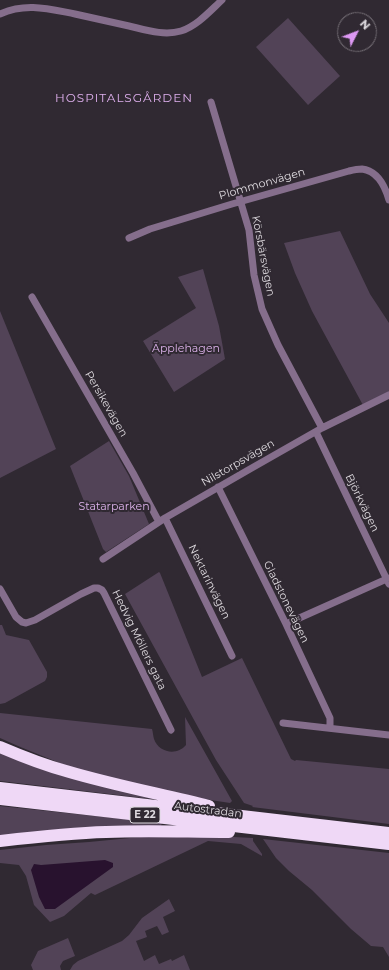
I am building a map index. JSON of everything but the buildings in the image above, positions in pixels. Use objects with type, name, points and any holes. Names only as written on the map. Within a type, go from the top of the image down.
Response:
[{"type":"highway","points":[[1,747],[66,771],[259,818]]},
{"type":"highway","name":"Autostradan","points":[[0,788],[389,833]]},
{"type":"highway","name":"Autostradan","points":[[0,799],[389,844]]},
{"type":"highway","points":[[0,841],[58,834],[133,831],[290,832]]},
{"type":"street","points":[[0,14],[16,8],[35,7],[110,21],[154,32],[167,32],[181,31],[188,27],[207,14],[222,0]]},
{"type":"street","name":"Körsbärsvägen","points":[[211,102],[249,230],[254,275],[262,309],[319,430]]},
{"type":"street","name":"Plommonvägen","points":[[129,238],[150,229],[240,201],[342,172],[361,169],[372,173],[381,181],[389,200]]},
{"type":"street","name":"Persikevägen","points":[[32,297],[133,473],[162,520]]},
{"type":"street","name":"Nilstorpsvägen","points":[[103,559],[162,520],[218,487],[319,430],[389,395]]},
{"type":"street","name":"Björkvägen","points":[[319,430],[388,580]]},
{"type":"street","name":"Gladstonevägen","points":[[218,487],[286,624],[330,718],[330,728]]},
{"type":"street","name":"Nektarinvägen","points":[[162,520],[232,656]]},
{"type":"street","points":[[286,624],[388,580]]},
{"type":"street","name":"Hedvig Möllers gata","points":[[0,589],[16,617],[22,622],[26,623],[35,620],[94,588],[102,590],[171,730]]},
{"type":"street","points":[[283,723],[389,734]]},
{"type":"green space","points":[[288,18],[340,76],[308,105],[256,47]]},
{"type":"green space","points":[[340,231],[370,294],[389,323],[389,395],[364,407],[312,311],[295,273],[284,243]]},
{"type":"green space","name":"Äpplehagen","points":[[203,269],[219,326],[225,359],[174,392],[143,341],[196,308],[178,277]]},
{"type":"green space","points":[[0,311],[56,449],[0,478]]},
{"type":"green space","name":"Statarparken","points":[[109,441],[129,476],[149,524],[106,552],[103,549],[70,466]]},
{"type":"green space","points":[[159,572],[202,677],[242,658],[291,759],[295,761],[389,769],[389,824],[252,807],[253,806],[244,803],[216,760],[125,594]]},
{"type":"green space","points":[[0,625],[2,625],[6,635],[29,640],[47,672],[47,677],[45,681],[5,703],[0,704]]},
{"type":"green space","points":[[0,713],[152,729],[156,744],[164,750],[173,752],[178,751],[186,745],[185,717],[232,801],[230,803],[191,797],[79,771],[0,738]]},
{"type":"green space","points":[[0,750],[160,800],[0,781]]},
{"type":"green space","points":[[0,806],[162,823],[161,826],[0,838]]},
{"type":"green space","points":[[161,835],[253,838],[253,841],[262,856],[241,844],[208,841],[95,895],[91,893],[64,916],[50,922],[34,905],[26,876],[19,865],[0,863],[0,850]]},
{"type":"green space","points":[[263,839],[389,853],[389,957],[383,947],[371,946],[351,929],[312,890],[289,871],[276,858]]},
{"type":"green space","points":[[169,899],[175,911],[163,917],[169,932],[162,935],[157,926],[145,931],[147,937],[136,941],[144,961],[155,955],[159,964],[171,959],[172,961],[184,955],[190,970],[70,970],[78,961],[122,941],[129,935],[142,918]]},
{"type":"green space","points":[[68,938],[75,956],[63,961],[60,966],[61,970],[33,970],[31,965],[38,951]]},
{"type":"shaded area","points":[[105,860],[113,863],[113,867],[55,909],[45,909],[39,897],[31,870],[34,864],[41,865]]},
{"type":"district","name":"HOSPITALSGÅRDEN","points":[[124,98]]}]
